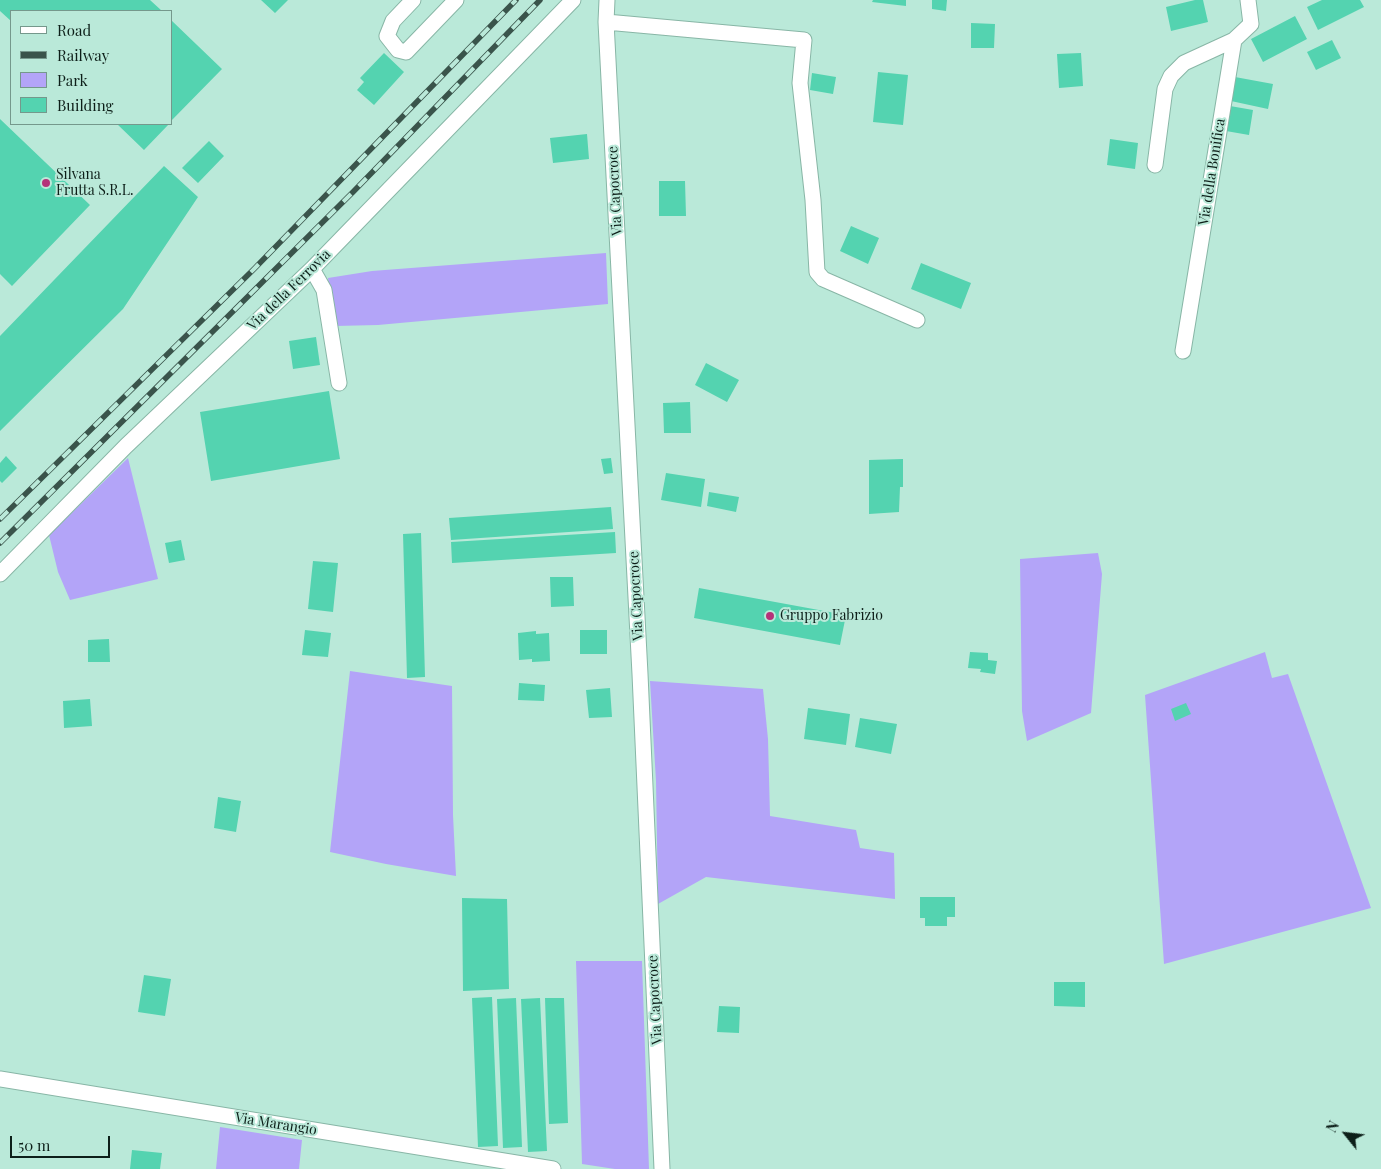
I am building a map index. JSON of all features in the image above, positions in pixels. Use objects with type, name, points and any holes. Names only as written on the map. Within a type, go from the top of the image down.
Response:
[{"type":"street","points":[[413,0],[394,21],[387,36],[398,50],[406,52],[456,0]]},
{"type":"street","name":"Via della Ferrovia","points":[[0,574],[126,446],[312,270],[573,0]]},
{"type":"street","name":"Via Capocroce","points":[[607,0],[606,22],[641,694],[662,1169]]},
{"type":"street","points":[[1155,165],[1165,89],[1171,76],[1184,63],[1234,40],[1251,24],[1248,0]]},
{"type":"street","points":[[606,22],[804,40],[800,83],[813,200],[817,272],[823,279],[917,320]]},
{"type":"street","name":"Via della Bonifica","points":[[1184,351],[1234,40]]},
{"type":"street","points":[[312,270],[324,290],[339,383]]},
{"type":"street","name":"Via Marangio","points":[[0,1079],[553,1169]]},
{"type":"green space","points":[[606,253],[608,304],[378,325],[335,326],[328,278],[372,271]]},
{"type":"green space","points":[[128,458],[158,579],[70,600],[58,572],[49,535]]},
{"type":"green space","points":[[1098,553],[1102,574],[1091,713],[1027,741],[1022,711],[1020,559]]},
{"type":"green space","points":[[1265,652],[1272,678],[1288,674],[1371,908],[1164,964],[1145,695]]},
{"type":"green space","points":[[350,671],[452,686],[453,815],[456,876],[330,852]]},
{"type":"green space","points":[[650,681],[763,689],[768,739],[770,816],[856,830],[860,848],[894,853],[895,899],[706,877],[658,904],[656,781]]},
{"type":"green space","points":[[576,961],[642,961],[649,1169],[615,1169],[582,1164]]},
{"type":"green space","points":[[220,1127],[302,1140],[299,1169],[216,1169]]},
{"type":"building","points":[[0,0],[150,0],[161,10],[10,10],[10,20],[0,11]]},
{"type":"building","points":[[261,0],[288,0],[275,13]]},
{"type":"building","points":[[873,0],[906,0],[906,6],[872,2]]},
{"type":"building","points":[[932,0],[947,0],[946,11],[932,9]]},
{"type":"building","points":[[1203,0],[1208,22],[1171,31],[1166,7]]},
{"type":"building","points":[[1322,0],[1360,0],[1364,7],[1318,30],[1307,7]]},
{"type":"building","points":[[1295,16],[1307,39],[1263,62],[1251,39]]},
{"type":"building","points":[[172,21],[222,69],[172,120]]},
{"type":"building","points":[[971,23],[995,24],[994,48],[971,48]]},
{"type":"building","points":[[1332,40],[1341,58],[1316,70],[1307,52]]},
{"type":"building","points":[[384,53],[404,72],[374,105],[357,90],[364,82],[360,78]]},
{"type":"building","points":[[1081,53],[1083,86],[1059,88],[1057,54]]},
{"type":"building","points":[[878,72],[908,75],[903,125],[873,122]]},
{"type":"building","points":[[812,73],[836,77],[833,94],[810,90]]},
{"type":"building","points":[[1235,77],[1273,84],[1268,109],[1231,101]]},
{"type":"building","points":[[1230,106],[1253,110],[1249,135],[1226,131]]},
{"type":"building","points":[[0,119],[90,205],[12,286],[0,274]]},
{"type":"building","points":[[118,125],[168,125],[144,150]]},
{"type":"building","points":[[587,134],[589,159],[553,163],[550,138]]},
{"type":"building","points":[[1110,139],[1138,143],[1135,169],[1107,165]]},
{"type":"building","points":[[209,141],[224,156],[198,183],[182,168]]},
{"type":"building","points":[[164,166],[198,197],[123,309],[0,431],[0,336]]},
{"type":"building","points":[[659,181],[685,181],[686,216],[659,216]]},
{"type":"building","points":[[851,226],[879,238],[868,264],[840,251]]},
{"type":"building","points":[[921,263],[971,283],[961,309],[911,289]]},
{"type":"building","points":[[316,337],[320,365],[293,369],[289,341]]},
{"type":"building","points":[[706,363],[739,380],[727,402],[695,385]]},
{"type":"building","points":[[329,391],[340,459],[211,481],[200,412]]},
{"type":"building","points":[[690,402],[691,433],[664,433],[663,403]]},
{"type":"building","points":[[6,456],[17,468],[2,483],[0,481],[0,463]]},
{"type":"building","points":[[611,458],[613,473],[604,474],[601,459]]},
{"type":"building","points":[[903,459],[903,487],[900,487],[899,512],[869,514],[869,460]]},
{"type":"building","points":[[666,473],[705,479],[701,507],[661,500]]},
{"type":"building","points":[[709,492],[739,497],[736,512],[707,506]]},
{"type":"building","points":[[611,507],[613,529],[451,540],[449,518]]},
{"type":"building","points":[[615,532],[616,553],[452,563],[451,542]]},
{"type":"building","points":[[421,533],[425,677],[407,678],[403,534]]},
{"type":"building","points":[[181,540],[185,560],[169,563],[165,543]]},
{"type":"building","points":[[313,561],[338,563],[333,612],[308,609]]},
{"type":"building","points":[[550,577],[573,577],[574,606],[551,607]]},
{"type":"building","name":"Gruppo Fabrizio","points":[[699,588],[846,615],[840,645],[694,618]]},
{"type":"building","points":[[305,630],[331,633],[328,657],[302,655]]},
{"type":"building","points":[[580,630],[607,630],[607,654],[580,654]]},
{"type":"building","points":[[536,631],[536,634],[549,633],[550,661],[532,662],[532,659],[519,660],[518,633]]},
{"type":"building","points":[[109,639],[110,662],[88,662],[88,640]]},
{"type":"building","points":[[970,652],[988,653],[988,660],[997,661],[995,674],[980,672],[981,669],[968,668]]},
{"type":"building","points":[[519,683],[545,685],[544,701],[518,700]]},
{"type":"building","points":[[610,688],[612,717],[589,718],[586,690]]},
{"type":"building","points":[[90,699],[92,726],[64,728],[63,701]]},
{"type":"building","points":[[1186,703],[1191,714],[1175,721],[1171,709]]},
{"type":"building","points":[[808,708],[850,714],[846,745],[804,739]]},
{"type":"building","points":[[860,718],[897,724],[891,754],[855,747]]},
{"type":"building","points":[[218,797],[241,801],[236,832],[214,828]]},
{"type":"building","points":[[920,897],[955,897],[955,917],[947,917],[947,926],[925,926],[925,918],[920,918]]},
{"type":"building","points":[[462,898],[507,899],[509,989],[463,991]]},
{"type":"building","points":[[144,975],[171,979],[165,1016],[138,1012]]},
{"type":"building","points":[[1054,982],[1085,982],[1085,1007],[1054,1006]]},
{"type":"building","points":[[492,997],[498,1146],[478,1147],[472,998]]},
{"type":"building","points":[[516,998],[522,1147],[503,1148],[497,999]]},
{"type":"building","points":[[540,998],[547,1151],[528,1152],[521,999]]},
{"type":"building","points":[[545,998],[564,998],[568,1123],[549,1124]]},
{"type":"building","points":[[719,1006],[740,1007],[739,1033],[717,1032]]},
{"type":"building","points":[[132,1150],[162,1153],[160,1169],[130,1169]]},
{"type":"railway","points":[[0,519],[254,269],[516,0]]},
{"type":"railway","points":[[0,543],[353,192],[540,0]]},
{"type":"place","name":"Silvana Frutta S.R.L.","points":[[46,183]]},
{"type":"place","name":"Gruppo Fabrizio","points":[[770,616]]}]
